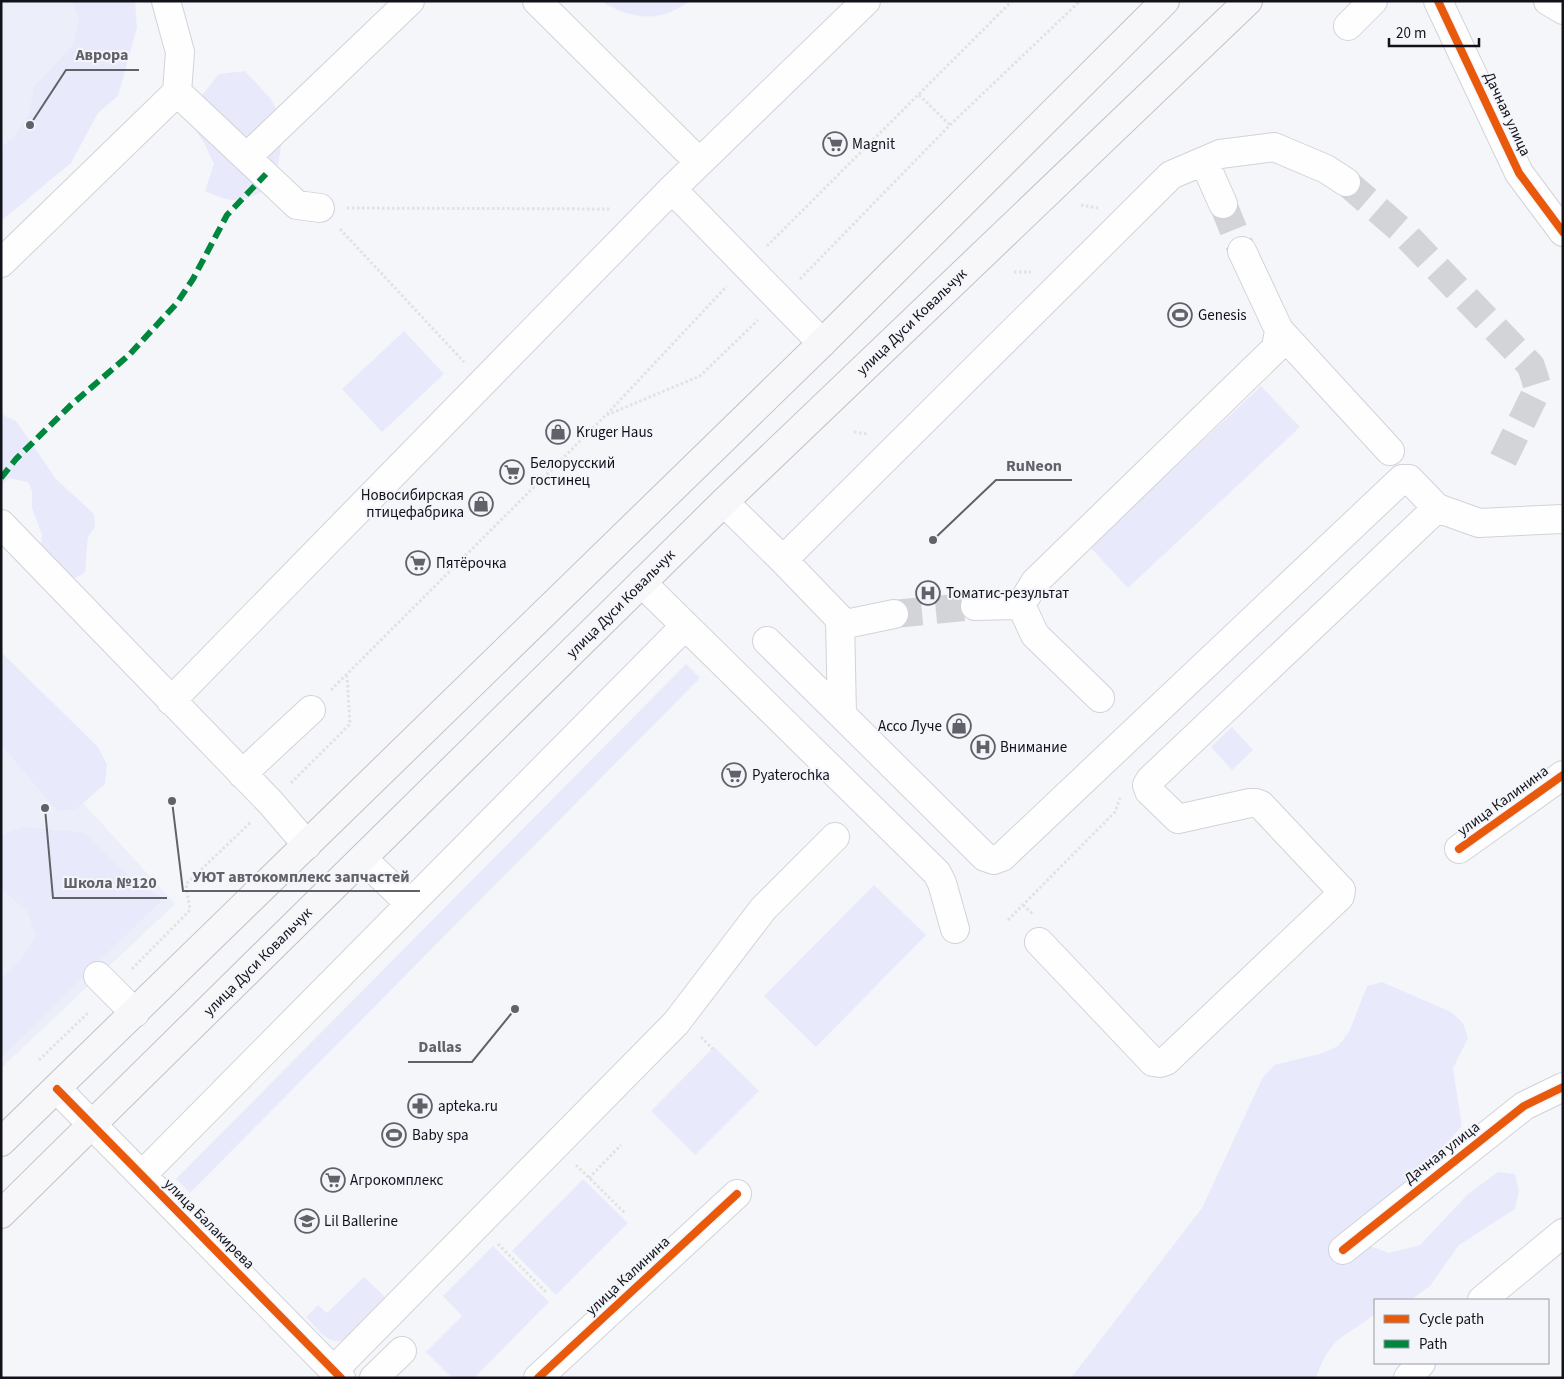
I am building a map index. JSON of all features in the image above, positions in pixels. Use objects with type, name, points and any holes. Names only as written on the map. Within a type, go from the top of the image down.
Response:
[{"type":"main road","points":[[1,1142],[822,343],[1165,1]]},
{"type":"main road","name":"улица Дуси Ковальчук","points":[[1,1214],[724,502],[1248,1]]},
{"type":"street","points":[[1,264],[177,92],[180,52],[166,1]]},
{"type":"street","points":[[247,157],[410,1]]},
{"type":"street","points":[[537,1],[699,162]]},
{"type":"street","points":[[171,701],[672,189],[866,1]]},
{"type":"street","points":[[1348,26],[1373,1]]},
{"type":"street","name":"Дачная улица","points":[[1438,1],[1519,173],[1563,232]]},
{"type":"street","points":[[1548,1],[1563,10]]},
{"type":"street","points":[[177,92],[297,205],[320,208]]},
{"type":"street","points":[[783,560],[1172,175],[1220,154],[1274,147],[1326,170],[1346,182]]},
{"type":"street","points":[[1204,161],[1223,204]]},
{"type":"street","points":[[672,189],[778,301],[822,343]]},
{"type":"street","points":[[1242,251],[1279,330],[1390,451]]},
{"type":"street","points":[[1021,605],[1035,582],[1276,348],[1279,330]]},
{"type":"street","points":[[767,641],[985,857],[994,860],[1002,857],[1402,479],[1410,479],[1437,508],[1479,523],[1563,520]]},
{"type":"street","points":[[724,502],[838,614],[842,624],[842,715]]},
{"type":"street","points":[[1039,942],[1153,1062],[1160,1063],[1166,1061],[1340,896],[1341,890],[1261,805],[1250,803],[1178,819],[1149,791],[1147,785],[1150,780],[1437,508]]},
{"type":"street","points":[[1,524],[271,803],[307,845]]},
{"type":"street","points":[[642,583],[937,873],[942,883],[955,929]]},
{"type":"street","points":[[975,606],[1021,605]]},
{"type":"street","points":[[1021,605],[1034,636],[1100,698]]},
{"type":"street","points":[[842,624],[894,614]]},
{"type":"street","points":[[142,1175],[685,626]]},
{"type":"street","points":[[242,774],[311,710]]},
{"type":"street","name":"улица Калинина","points":[[1460,849],[1563,775]]},
{"type":"street","points":[[337,1374],[478,1224],[676,1024],[763,909],[835,837]]},
{"type":"street","points":[[363,858],[410,904]]},
{"type":"street","points":[[105,983],[135,1013]]},
{"type":"street","name":"Дачная улица","points":[[1343,1250],[1524,1106],[1563,1086]]},
{"type":"street","name":"улица Балакирева","points":[[57,1089],[337,1374]]},
{"type":"street","name":"улица Калинина","points":[[538,1378],[737,1194]]},
{"type":"street","points":[[1483,1299],[1563,1233]]},
{"type":"street","points":[[374,1378],[402,1351]]},
{"type":"street","points":[[1408,1378],[1420,1364]]},
{"type":"path","points":[[311,710],[606,415],[746,266],[1012,1]]},
{"type":"path","points":[[606,415],[700,376],[778,301],[950,125],[1080,1]]},
{"type":"path","points":[[919,95],[950,125]]},
{"type":"path","points":[[320,208],[653,209]]},
{"type":"path","points":[[320,208],[483,383]]},
{"type":"path","points":[[34,1066],[105,983],[190,910],[186,884],[350,724],[346,676]]},
{"type":"path","points":[[1008,920],[1116,812]]},
{"type":"path","points":[[556,1145],[626,1214]]},
{"type":"path","points":[[589,1178],[621,1146]]},
{"type":"path","points":[[478,1224],[548,1293]]},
{"type":"shaded area","points":[[1,1],[90,1],[116,75],[1,174]]},
{"type":"shaded area","points":[[71,1],[135,1],[137,28],[118,96],[98,113],[71,163],[1,221],[1,147],[14,137],[29,114],[34,87],[73,45],[79,17]]},
{"type":"shaded area","points":[[601,1],[689,1],[668,13],[646,16],[623,12]]},
{"type":"shaded area","points":[[245,71],[269,97],[275,107],[281,130],[280,153],[271,187],[245,199],[231,200],[205,191],[214,164],[204,143],[193,127],[203,94],[219,74]]},
{"type":"shaded area","points":[[404,331],[444,374],[382,432],[342,389]]},
{"type":"shaded area","points":[[1261,386],[1300,427],[1128,588],[1090,547]]},
{"type":"shaded area","points":[[1,414],[16,421],[56,479],[94,514],[95,527],[88,537],[85,572],[76,578],[53,574],[40,552],[42,535],[32,508],[32,491],[28,482],[9,478],[1,486]]},
{"type":"shaded area","points":[[1,652],[98,747],[107,765],[105,784],[76,809],[57,811],[1,744]]},
{"type":"shaded area","points":[[686,664],[700,678],[190,1193],[176,1179]]},
{"type":"shaded area","points":[[1,713],[175,904],[1,1068]]},
{"type":"shaded area","points":[[1232,727],[1253,750],[1232,770],[1211,747]]},
{"type":"shaded area","points":[[25,827],[84,833],[139,886],[164,898],[1,1058],[1,978],[21,960],[36,936],[27,911],[1,889],[1,835]]},
{"type":"shaded area","points":[[874,885],[926,935],[816,1047],[764,996]]},
{"type":"shaded area","points":[[1382,982],[1451,1012],[1463,1023],[1468,1038],[1453,1068],[1462,1126],[1356,1247],[1373,1247],[1389,1253],[1420,1245],[1468,1194],[1498,1172],[1515,1174],[1519,1190],[1515,1209],[1459,1245],[1430,1286],[1412,1299],[1374,1299],[1374,1315],[1333,1345],[1327,1353],[1316,1378],[1071,1378],[1202,1208],[1262,1079],[1274,1065],[1323,1053],[1338,1046],[1349,1032],[1367,986]]},
{"type":"shaded area","points":[[714,1047],[759,1091],[695,1155],[651,1111]]},
{"type":"shaded area","points":[[583,1179],[628,1223],[556,1295],[512,1251]]},
{"type":"shaded area","points":[[493,1246],[549,1302],[474,1378],[452,1378],[426,1352],[462,1316],[443,1296]]},
{"type":"shaded area","points":[[364,1277],[385,1297],[343,1340],[338,1341],[327,1338],[306,1317],[318,1305],[327,1313]]},
{"type":"tunnel","points":[[1346,182],[1401,230],[1531,366],[1538,388],[1501,464]]},
{"type":"tunnel","points":[[1223,204],[1242,251]]},
{"type":"tunnel","points":[[894,614],[975,606]]},
{"type":"marked path","points":[[1,478],[16,459],[71,405],[129,355],[177,303],[193,279],[227,215],[266,174]]},
{"type":"cycle path","points":[[1438,1],[1519,173],[1563,232]]},
{"type":"cycle path","points":[[1459,849],[1563,775]]},
{"type":"cycle path","points":[[1343,1250],[1524,1106],[1563,1087]]},
{"type":"cycle path","points":[[57,1089],[341,1378]]},
{"type":"cycle path","points":[[538,1378],[737,1194]]},
{"type":"place","name":"Аврора","points":[[30,125]]},
{"type":"place","name":"Magnit","points":[[835,144]]},
{"type":"place","name":"Genesis","points":[[1180,315]]},
{"type":"place","name":"Kruger Haus","points":[[558,432]]},
{"type":"place","name":"Белорусский гостинец","points":[[512,472]]},
{"type":"place","name":"Новосибирская птицефабрика","points":[[481,504]]},
{"type":"place","name":"RuNeon","points":[[933,540]]},
{"type":"place","name":"Пятёрочка","points":[[418,563]]},
{"type":"place","name":"Томатис-результат","points":[[928,593]]},
{"type":"place","name":"Ассо Луче","points":[[959,726]]},
{"type":"place","name":"Внимание","points":[[983,747]]},
{"type":"place","name":"Pyaterochka","points":[[734,775]]},
{"type":"place","name":"УЮТ автокомплекс запчастей","points":[[172,801]]},
{"type":"place","name":"Школа №120","points":[[45,808]]},
{"type":"place","name":"Dallas","points":[[515,1009]]},
{"type":"place","name":"apteka.ru","points":[[420,1106]]},
{"type":"place","name":"Baby spa","points":[[394,1135]]},
{"type":"place","name":"Агрокомплекс","points":[[333,1180]]},
{"type":"place","name":"Lil Ballerine","points":[[307,1221]]}]
